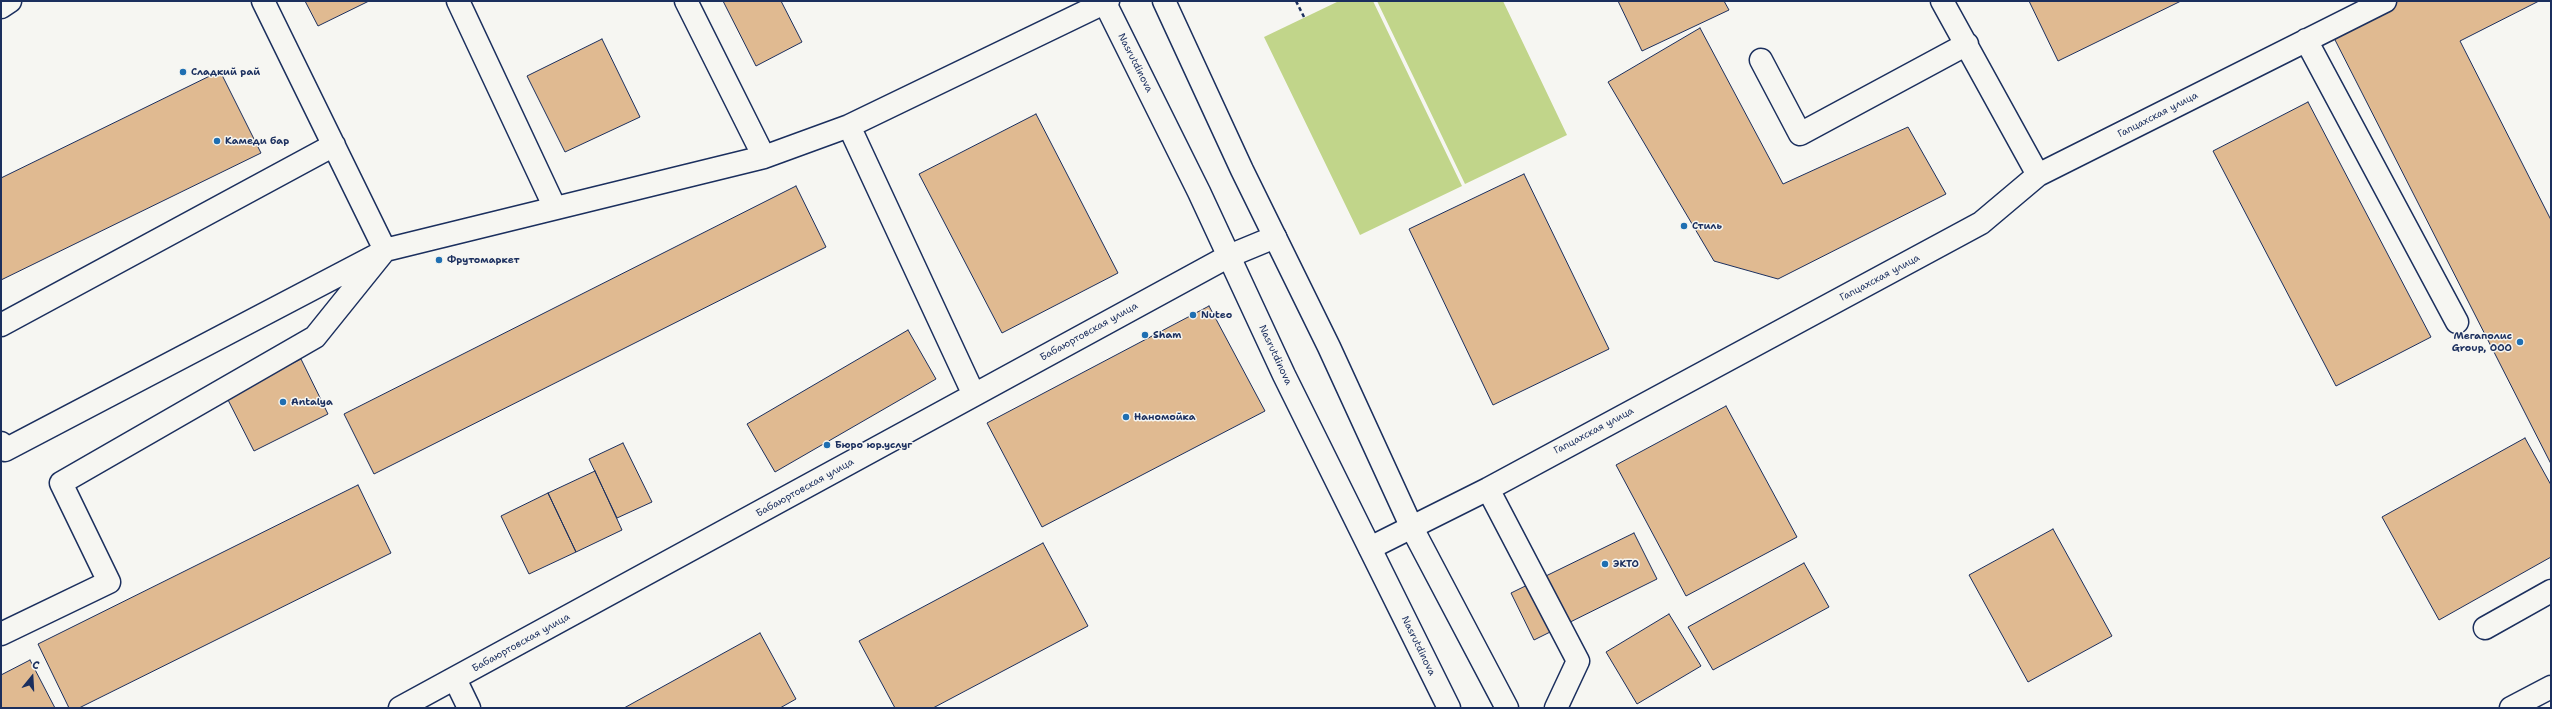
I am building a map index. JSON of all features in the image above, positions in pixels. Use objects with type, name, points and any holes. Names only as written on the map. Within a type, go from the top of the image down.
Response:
[{"type":"street","points":[[1,7],[10,1]]},
{"type":"street","points":[[263,1],[385,250]]},
{"type":"street","points":[[458,1],[555,208]]},
{"type":"street","points":[[686,1],[764,157]]},
{"type":"street","points":[[1,443],[5,450],[385,250],[764,157],[849,126],[1105,1]]},
{"type":"street","name":"Nasrutdinova","points":[[1105,1],[1229,256],[1284,375],[1449,708]]},
{"type":"street","points":[[1164,1],[1242,170],[1329,347],[1412,528],[1507,708]]},
{"type":"street","points":[[1942,1],[2038,175]]},
{"type":"street","name":"Гапцахская улица","points":[[1370,548],[1488,489],[1981,223],[2038,175],[2385,1]]},
{"type":"street","points":[[2306,40],[2457,322]]},
{"type":"street","points":[[1761,60],[1800,134],[1967,44]]},
{"type":"street","points":[[849,126],[974,395]]},
{"type":"street","points":[[1,324],[334,145]]},
{"type":"street","name":"Бабаюртовская улица","points":[[400,708],[1229,256],[1275,237]]},
{"type":"street","points":[[1,634],[110,582],[61,483],[315,338],[385,250]]},
{"type":"street","points":[[1488,489],[1578,661],[1556,708]]},
{"type":"street","points":[[2484,628],[2551,591]]},
{"type":"street","points":[[455,679],[469,708]]},
{"type":"street","points":[[2511,708],[2551,687]]},
{"type":"path","points":[[1296,1],[1304,17]]},
{"type":"green space","points":[[1339,1],[1373,1],[1462,186],[1360,235],[1264,37]]},
{"type":"green space","points":[[1377,1],[1503,1],[1567,135],[1465,184]]},
{"type":"building","points":[[305,1],[369,1],[318,26]]},
{"type":"building","points":[[723,1],[781,1],[802,42],[756,66]]},
{"type":"building","points":[[1618,1],[1724,1],[1729,10],[1642,51]]},
{"type":"building","points":[[2029,1],[2181,1],[2058,61]]},
{"type":"building","name":"Мегаполис Group, ООО","points":[[2397,1],[2539,1],[2460,41],[2551,220],[2551,464],[2332,34]]},
{"type":"building","points":[[1700,28],[1783,184],[1908,127],[1946,194],[1778,279],[1714,261],[1608,82]]},
{"type":"building","points":[[602,39],[640,117],[565,152],[527,76]]},
{"type":"building","points":[[220,71],[261,153],[1,280],[1,178]]},
{"type":"building","points":[[2308,102],[2431,337],[2336,386],[2213,151]]},
{"type":"building","points":[[1036,114],[1118,273],[1002,333],[919,174]]},
{"type":"building","points":[[1524,174],[1609,349],[1493,405],[1409,229]]},
{"type":"building","points":[[796,186],[826,247],[374,474],[344,414]]},
{"type":"building","name":"Наномойка","points":[[1209,306],[1265,411],[1042,527],[987,423]]},
{"type":"building","points":[[908,330],[936,379],[775,472],[747,424]]},
{"type":"building","points":[[301,359],[328,414],[254,451],[226,396]]},
{"type":"building","points":[[1726,406],[1797,537],[1686,596],[1616,465]]},
{"type":"building","points":[[2525,438],[2551,485],[2551,557],[2439,620],[2382,517]]},
{"type":"building","points":[[623,443],[652,502],[617,518],[589,459]]},
{"type":"building","points":[[595,471],[622,530],[576,552],[548,493]]},
{"type":"building","points":[[358,485],[391,553],[79,708],[69,708],[38,644]]},
{"type":"building","points":[[548,493],[576,552],[529,574],[501,516]]},
{"type":"building","points":[[2053,529],[2112,636],[2028,682],[1969,575]]},
{"type":"building","points":[[1634,533],[1657,579],[1534,640],[1511,593]]},
{"type":"building","points":[[1043,543],[1088,626],[933,708],[895,708],[859,641]]},
{"type":"building","points":[[1804,563],[1829,607],[1713,670],[1688,627]]},
{"type":"building","points":[[1669,614],[1701,666],[1637,704],[1606,652]]},
{"type":"building","points":[[760,633],[796,699],[780,708],[624,708]]},
{"type":"building","points":[[30,660],[55,708],[1,708],[1,675]]},
{"type":"place","name":"Сладкий рай","points":[[183,72]]},
{"type":"place","name":"Камеди бар","points":[[217,141]]},
{"type":"place","name":"Стиль","points":[[1684,226]]},
{"type":"place","name":"Фрутомаркет","points":[[439,260]]},
{"type":"place","name":"Nuteo","points":[[1193,315]]},
{"type":"place","name":"Sham","points":[[1145,335]]},
{"type":"place","name":"Мегаполис Group, ООО","points":[[2520,342]]},
{"type":"place","name":"Antalya","points":[[283,402]]},
{"type":"place","name":"Наномойка","points":[[1126,417]]},
{"type":"place","name":"Бюро юр.услуг","points":[[827,445]]},
{"type":"place","name":"ЭКТО","points":[[1605,564]]}]
